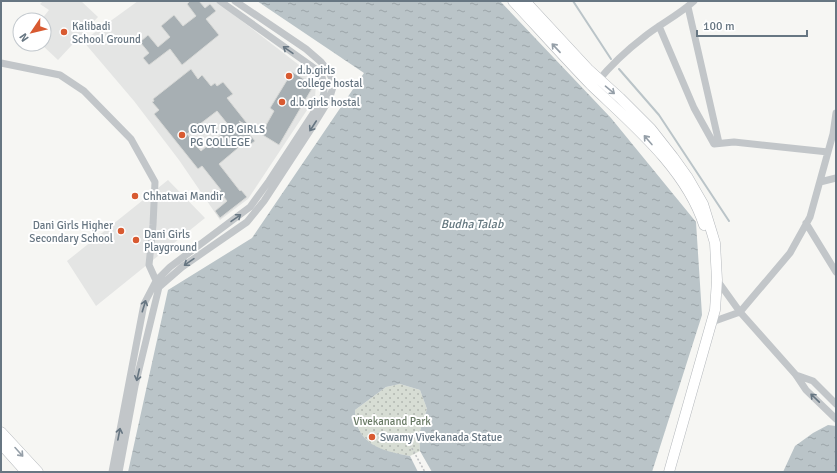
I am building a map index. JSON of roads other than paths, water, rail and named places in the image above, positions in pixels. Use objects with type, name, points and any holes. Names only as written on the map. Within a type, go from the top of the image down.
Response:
[{"type":"street","points":[[112,472],[144,304],[170,267],[250,207],[270,180],[322,100],[324,93],[322,76],[317,70],[220,1]]},
{"type":"street","points":[[157,284],[247,222],[264,201],[329,100],[331,94],[333,81],[330,72],[321,62],[306,49],[235,1]]},
{"type":"street","points":[[512,1],[596,83]]},
{"type":"street","points":[[526,1],[596,83],[668,162],[690,195],[701,218],[711,250],[717,276],[715,310],[669,472]]},
{"type":"street","points":[[596,83],[610,66],[644,37],[688,7],[694,1]]},
{"type":"street","points":[[688,7],[719,143]]},
{"type":"street","points":[[659,26],[694,108],[714,144],[734,142],[828,152]]},
{"type":"street","points":[[1,63],[60,75],[84,91],[131,139],[155,182],[149,265],[157,284],[135,386],[119,472]]},
{"type":"street","points":[[712,322],[740,312],[790,253],[810,218],[828,152],[836,113]]},
{"type":"street","points":[[820,182],[836,178]]},
{"type":"street","points":[[806,223],[836,272]]},
{"type":"street","points":[[717,276],[740,312],[796,375],[806,390],[836,419]]},
{"type":"street","points":[[796,375],[813,381],[836,404]]},
{"type":"street","points":[[1,432],[38,472]]},
{"type":"street","points":[[1,444],[26,472]]},
{"type":"water","name":"Budha Talab","points":[[257,1],[500,1],[611,118],[696,222],[702,315],[652,472],[432,472],[420,451],[419,434],[427,409],[420,390],[400,384],[386,387],[355,410],[356,422],[365,438],[372,444],[380,448],[410,456],[418,472],[128,472],[168,290],[252,238],[364,73]]},
{"type":"water","points":[[828,425],[836,426],[836,472],[783,472],[795,446],[813,433]]},
{"type":"waterway","points":[[573,1],[611,59]]},
{"type":"waterway","points":[[619,69],[659,115],[729,221]]},
{"type":"place","name":"Kalibadi School Ground","points":[[64,32]]},
{"type":"place","name":"d.b.girls college hostal","points":[[289,76]]},
{"type":"place","name":"d.b.girls hostal","points":[[282,102]]},
{"type":"place","name":"GOVT. DB GIRLS PG COLLEGE","points":[[182,135]]},
{"type":"place","name":"Chhatwai Mandir","points":[[135,196]]},
{"type":"place","name":"Dani Girls Higher Secondary School","points":[[121,231]]},
{"type":"place","name":"Dani Girls Playground","points":[[136,240]]},
{"type":"place","name":"Swamy Vivekanada Statue","points":[[372,437]]},
{"type":"park label","name":"Vivekanand Park","points":[[392,421]]}]
